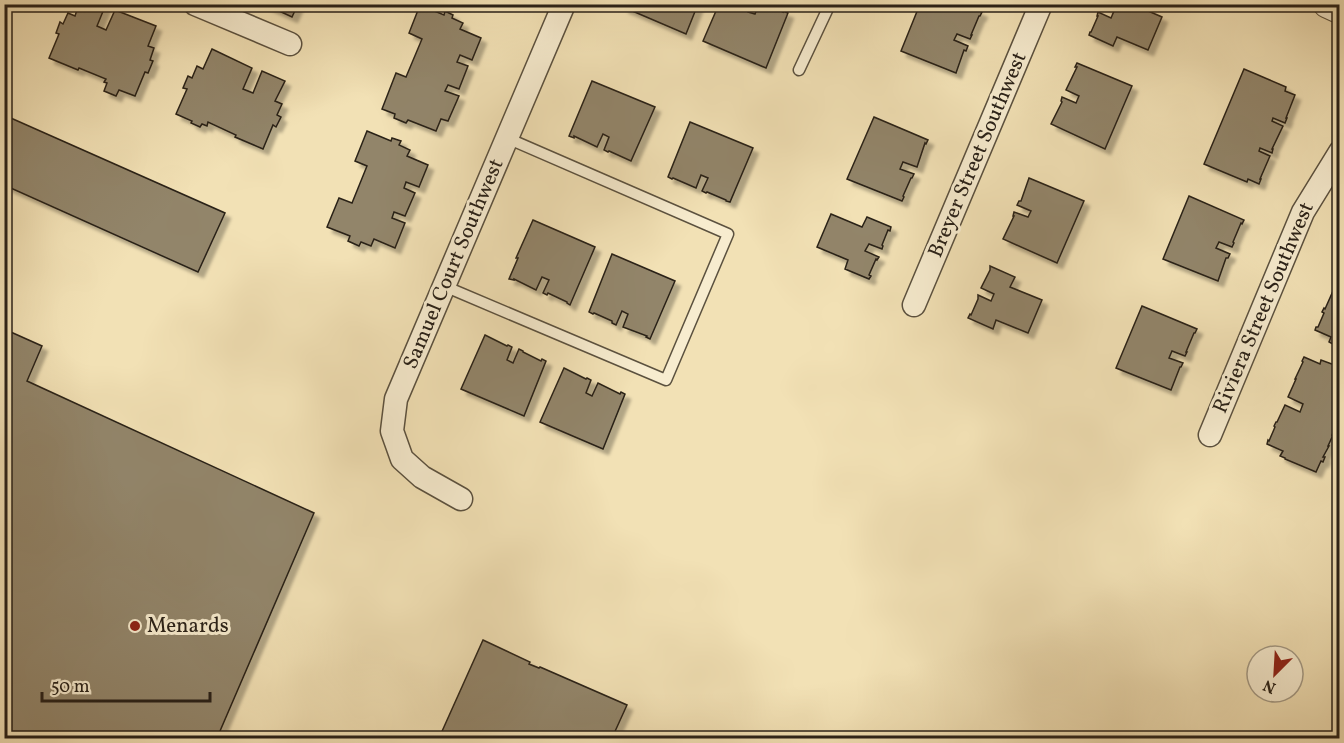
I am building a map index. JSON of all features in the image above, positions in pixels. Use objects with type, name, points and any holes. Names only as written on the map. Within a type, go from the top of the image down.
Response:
[{"type":"street","name":"Samuel Court Southwest","points":[[461,500],[423,477],[402,459],[392,431],[396,399],[564,4]]},
{"type":"street","name":"Breyer Street Southwest","points":[[914,305],[1041,4]]},
{"type":"street","points":[[1327,4],[1340,10]]},
{"type":"street","points":[[195,5],[290,44]]},
{"type":"street","name":"Riviera Street Southwest","points":[[1210,435],[1303,212],[1340,152]]},
{"type":"lane","points":[[799,70],[830,4]]},
{"type":"lane","points":[[444,286],[666,380],[728,234],[507,138]]},
{"type":"building","points":[[79,4],[106,4],[97,26],[106,30],[115,10],[156,26],[148,46],[154,48],[150,60],[153,61],[148,73],[145,72],[135,96],[119,90],[116,96],[104,91],[106,79],[49,58],[59,34],[56,33],[60,22],[63,24],[68,13],[75,16]]},
{"type":"building","points":[[264,4],[298,4],[292,17]]},
{"type":"building","points":[[624,4],[698,4],[686,34],[623,7]]},
{"type":"building","points":[[719,4],[751,4],[748,12],[755,14],[759,4],[765,4],[788,13],[766,68],[703,41]]},
{"type":"building","points":[[920,4],[964,4],[982,12],[970,39],[957,34],[954,40],[968,46],[966,51],[964,50],[956,73],[901,51]]},
{"type":"building","points":[[1102,4],[1132,4],[1162,17],[1148,50],[1117,37],[1113,46],[1089,35],[1098,12],[1111,18],[1114,11]]},
{"type":"building","points":[[420,5],[444,15],[445,11],[453,15],[452,18],[463,23],[460,29],[481,38],[472,60],[460,55],[457,62],[468,66],[459,89],[448,85],[445,91],[459,96],[448,121],[441,119],[436,131],[408,120],[406,123],[394,118],[395,114],[382,109],[396,73],[406,77],[422,39],[409,33]]},
{"type":"building","points":[[212,49],[252,68],[243,89],[253,93],[262,71],[285,81],[275,101],[282,104],[277,115],[281,117],[276,127],[273,125],[263,149],[208,122],[207,126],[202,124],[200,127],[176,114],[187,89],[183,88],[188,76],[192,78],[197,66],[203,69]]},
{"type":"building","points":[[1077,63],[1132,86],[1105,149],[1051,124],[1062,102],[1062,97],[1076,103],[1079,96],[1066,90]]},
{"type":"building","points":[[1244,69],[1286,87],[1285,91],[1295,95],[1285,123],[1273,118],[1272,121],[1283,126],[1272,153],[1260,148],[1259,151],[1270,156],[1259,184],[1248,179],[1247,182],[1204,164]]},
{"type":"building","points":[[592,81],[655,107],[631,161],[604,150],[609,137],[603,134],[597,147],[574,136],[574,138],[569,136]]},
{"type":"building","points":[[4,115],[225,213],[198,272],[4,185]]},
{"type":"building","points":[[874,117],[928,140],[917,167],[903,162],[900,169],[914,174],[902,201],[847,179]]},
{"type":"building","points":[[690,122],[753,148],[730,202],[702,191],[708,178],[701,175],[696,188],[668,177]]},
{"type":"building","points":[[367,131],[391,141],[392,138],[401,141],[399,145],[410,150],[407,156],[428,165],[419,187],[406,182],[404,188],[415,193],[405,216],[394,212],[392,218],[405,223],[395,248],[374,239],[371,246],[361,242],[359,246],[348,241],[350,236],[327,227],[339,198],[352,203],[367,166],[355,161]]},
{"type":"building","points":[[1029,178],[1084,201],[1057,263],[1003,239],[1014,212],[1028,217],[1031,211],[1017,205],[1021,201]]},
{"type":"building","points":[[1189,196],[1244,220],[1232,247],[1219,242],[1216,248],[1230,254],[1226,258],[1218,281],[1163,259]]},
{"type":"building","points":[[831,214],[862,227],[867,217],[891,227],[882,249],[869,244],[865,251],[879,257],[876,259],[869,279],[845,269],[848,260],[817,247]]},
{"type":"building","points":[[533,220],[595,247],[570,305],[548,293],[547,295],[543,293],[549,280],[542,277],[536,290],[514,279],[509,279]]},
{"type":"building","points":[[612,254],[675,281],[650,339],[623,327],[628,314],[622,311],[616,325],[612,321],[589,312]]},
{"type":"building","points":[[990,266],[1015,277],[1010,287],[1042,300],[1028,333],[996,320],[993,329],[968,318],[978,295],[991,301],[994,294],[981,288]]},
{"type":"building","points":[[1333,291],[1340,294],[1340,348],[1329,342],[1331,337],[1315,330]]},
{"type":"building","points":[[1142,306],[1197,329],[1185,356],[1172,351],[1169,358],[1183,363],[1171,390],[1116,368]]},
{"type":"building","name":"Menards","points":[[4,329],[42,346],[27,381],[314,513],[217,738],[4,738]]},
{"type":"building","points":[[485,335],[512,347],[507,360],[513,363],[519,349],[541,361],[542,359],[546,361],[524,416],[461,389]]},
{"type":"building","points":[[1304,357],[1320,364],[1321,360],[1340,367],[1340,416],[1323,462],[1321,461],[1316,472],[1285,459],[1280,456],[1283,451],[1267,444],[1285,405],[1300,412],[1303,404],[1288,397]]},
{"type":"building","points":[[564,368],[591,380],[586,393],[592,396],[598,383],[620,394],[621,392],[625,394],[603,449],[540,422]]},
{"type":"building","points":[[483,640],[530,662],[529,664],[627,705],[612,738],[439,738]]},
{"type":"place","name":"Menards","points":[[135,626]]}]
